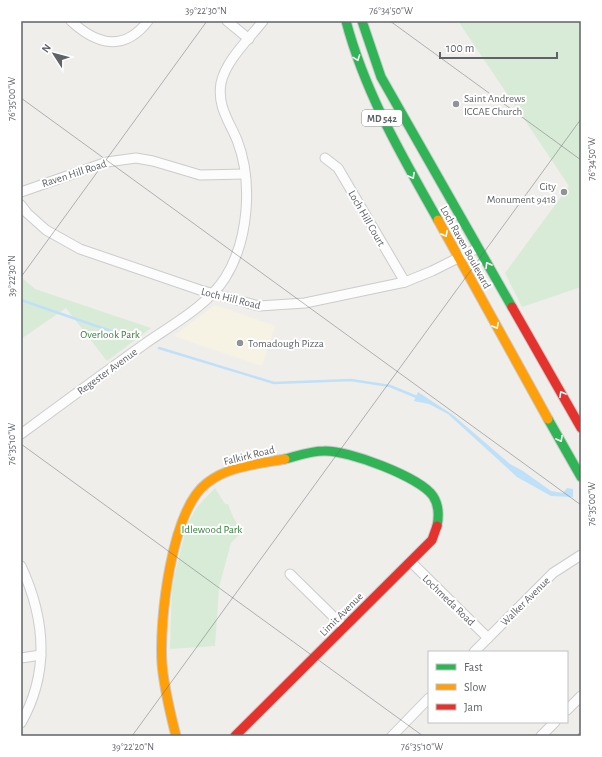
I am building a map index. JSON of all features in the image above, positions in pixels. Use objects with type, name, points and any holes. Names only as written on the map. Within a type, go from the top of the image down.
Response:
[{"type":"main road","name":"Loch Raven Boulevard","points":[[346,21],[350,40],[376,106],[458,258],[581,477]]},
{"type":"main road","points":[[353,21],[354,26],[366,37]]},
{"type":"main road","name":"Loch Raven Boulevard","points":[[362,21],[366,37],[381,77],[441,197],[478,248],[581,428]]},
{"type":"main road","points":[[432,210],[441,197]]},
{"type":"main road","name":"Falkirk Road","points":[[176,736],[164,692],[161,663],[161,623],[164,595],[182,520],[194,498],[204,485],[222,473],[236,469],[314,452],[332,451],[368,461],[391,470],[424,487],[433,496]]},
{"type":"main road","name":"Limit Avenue","points":[[235,736],[432,540],[436,532],[439,514],[433,496]]},
{"type":"street","points":[[71,21],[90,36],[109,42],[129,38],[137,33],[148,21]]},
{"type":"street","points":[[226,21],[249,39]]},
{"type":"street","name":"Regester Avenue","points":[[21,434],[190,312],[211,293],[218,289],[240,245],[245,225],[245,174],[242,156],[221,105],[220,94],[225,73],[263,21]]},
{"type":"street","name":"Loch Hill Court","points":[[325,158],[338,168],[405,282]]},
{"type":"street","name":"Raven Hill Road","points":[[21,192],[107,162],[130,159],[153,161],[200,175],[245,174]]},
{"type":"street","name":"Loch Hill Road","points":[[21,205],[27,213],[46,230],[80,249],[211,293],[259,306],[278,306],[305,303],[405,282],[478,248]]},
{"type":"street","name":"Walker Avenue","points":[[475,651],[553,573],[581,555]]},
{"type":"street","name":"Lochmeda Road","points":[[410,562],[488,638]]},
{"type":"street","points":[[21,566],[36,605],[41,655],[37,686],[21,723]]},
{"type":"street","points":[[290,574],[344,628]]},
{"type":"street","points":[[21,658],[41,655]]},
{"type":"street","points":[[568,709],[581,696]]},
{"type":"street","points":[[392,736],[428,699]]},
{"type":"street","points":[[541,736],[554,723]]},
{"type":"shaded area","points":[[215,305],[275,326],[262,366],[174,336]]},
{"type":"green space","points":[[458,21],[581,21],[581,287],[522,307],[505,273],[569,186]]},
{"type":"green space","name":"Overlook Park","points":[[21,277],[35,289],[151,328],[107,361],[66,308],[21,339]]},
{"type":"green space","name":"Idlewood Park","points":[[215,488],[225,504],[228,504],[233,517],[242,532],[231,543],[219,587],[215,646],[170,649],[172,585],[187,525],[197,507]]},
{"type":"water","points":[[418,392],[453,415],[510,464],[523,471],[551,491],[563,493],[567,488],[573,489],[573,497],[551,496],[517,477],[448,414],[429,404],[414,401]]},
{"type":"waterway","points":[[21,300],[134,339]]},
{"type":"waterway","points":[[159,348],[274,383],[351,380],[390,386],[419,398]]},
{"type":"traffic: fast","points":[[346,21],[354,48],[374,99],[398,148],[438,220]]},
{"type":"traffic: fast","points":[[362,21],[381,77],[512,307]]},
{"type":"traffic: fast","points":[[548,419],[581,477]]},
{"type":"traffic: fast","points":[[285,459],[314,452],[335,452],[366,460],[399,473],[426,489],[433,496],[438,511],[437,526]]},
{"type":"traffic: slow","points":[[438,220],[548,419]]},
{"type":"traffic: slow","points":[[176,736],[164,682],[162,645],[165,595],[176,541],[184,517],[195,497],[207,483],[215,477],[244,466],[285,459]]},
{"type":"traffic: jam","points":[[512,307],[581,428]]},
{"type":"traffic: jam","points":[[235,736],[432,540],[437,526]]},
{"type":"place","name":"Saint Andrews ICCAE Church","points":[[456,104]]},
{"type":"place","name":"City Monument 9418","points":[[564,192]]},
{"type":"place","name":"Tomadough Pizza","points":[[240,343]]}]
